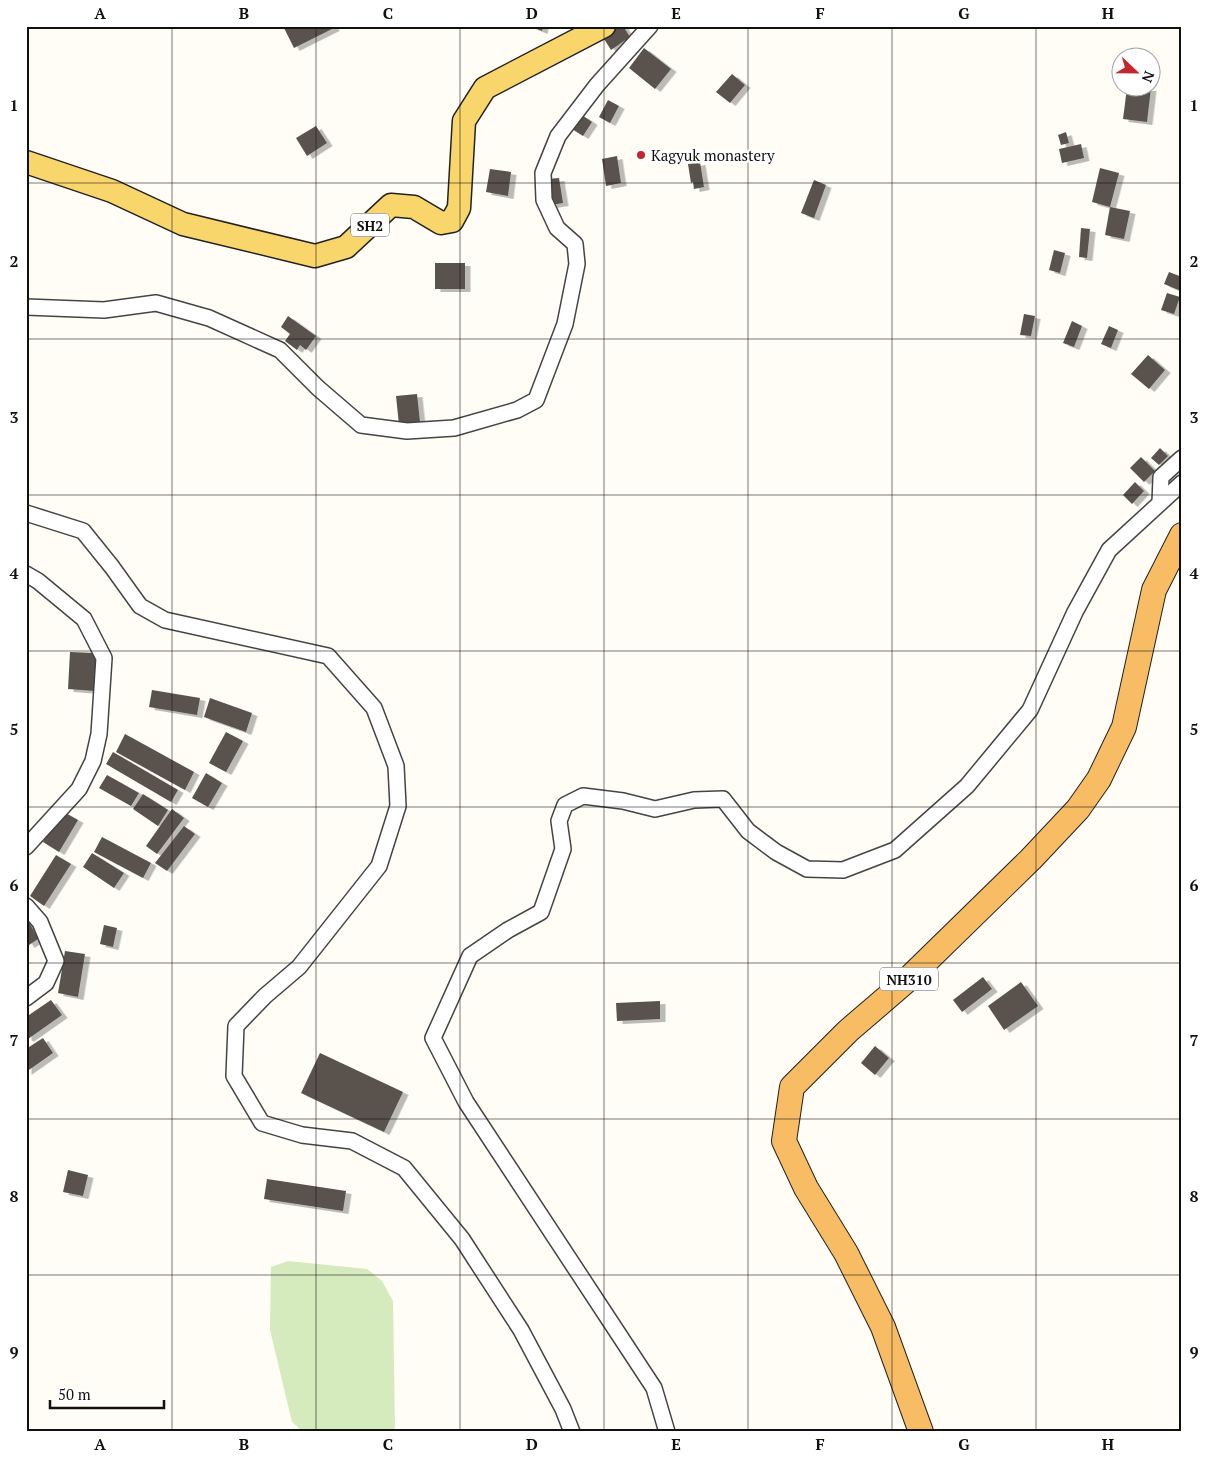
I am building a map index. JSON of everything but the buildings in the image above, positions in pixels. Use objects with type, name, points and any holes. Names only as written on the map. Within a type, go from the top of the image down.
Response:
[{"type":"highway","name":"NH310","points":[[921,1432],[883,1327],[846,1253],[806,1188],[784,1141],[792,1087],[848,1031],[905,982],[1031,859],[1078,809],[1099,779],[1124,727],[1154,590],[1182,535]]},
{"type":"main road","name":"SH2","points":[[26,162],[112,192],[183,224],[315,256],[346,247],[391,205],[414,207],[441,223],[452,221],[459,208],[464,121],[485,88],[604,26]]},
{"type":"street","points":[[26,307],[104,310],[156,303],[210,318],[280,350],[318,388],[361,425],[407,431],[454,428],[517,410],[536,400],[546,377],[565,324],[577,264],[575,244],[557,228],[544,200],[543,173],[558,136],[597,85],[650,26]]},
{"type":"street","points":[[1160,503],[1160,477],[1182,458]]},
{"type":"street","points":[[667,1432],[654,1388],[466,1102],[433,1038],[470,956],[508,930],[541,912],[563,849],[559,822],[565,805],[583,796],[623,801],[655,809],[694,800],[723,799],[748,831],[776,852],[807,869],[843,870],[895,850],[966,786],[1030,710],[1075,612],[1109,550],[1182,483]]},
{"type":"street","points":[[26,513],[83,531],[140,606],[165,620],[328,656],[374,708],[396,766],[398,806],[379,866],[299,967],[265,996],[236,1026],[234,1076],[262,1123],[302,1135],[352,1141],[404,1168],[462,1239],[520,1330],[563,1409],[572,1432]]},
{"type":"street","points":[[26,574],[38,581],[84,619],[104,658],[99,734],[93,762],[79,789],[26,847]]},
{"type":"street","points":[[26,906],[40,922],[56,961],[46,983],[26,998]]},
{"type":"green space","points":[[288,1261],[367,1269],[382,1281],[393,1301],[395,1430],[303,1432],[292,1422],[270,1330],[271,1267]]},
{"type":"place","name":"Kagyuk monastery","points":[[641,155]]}]
